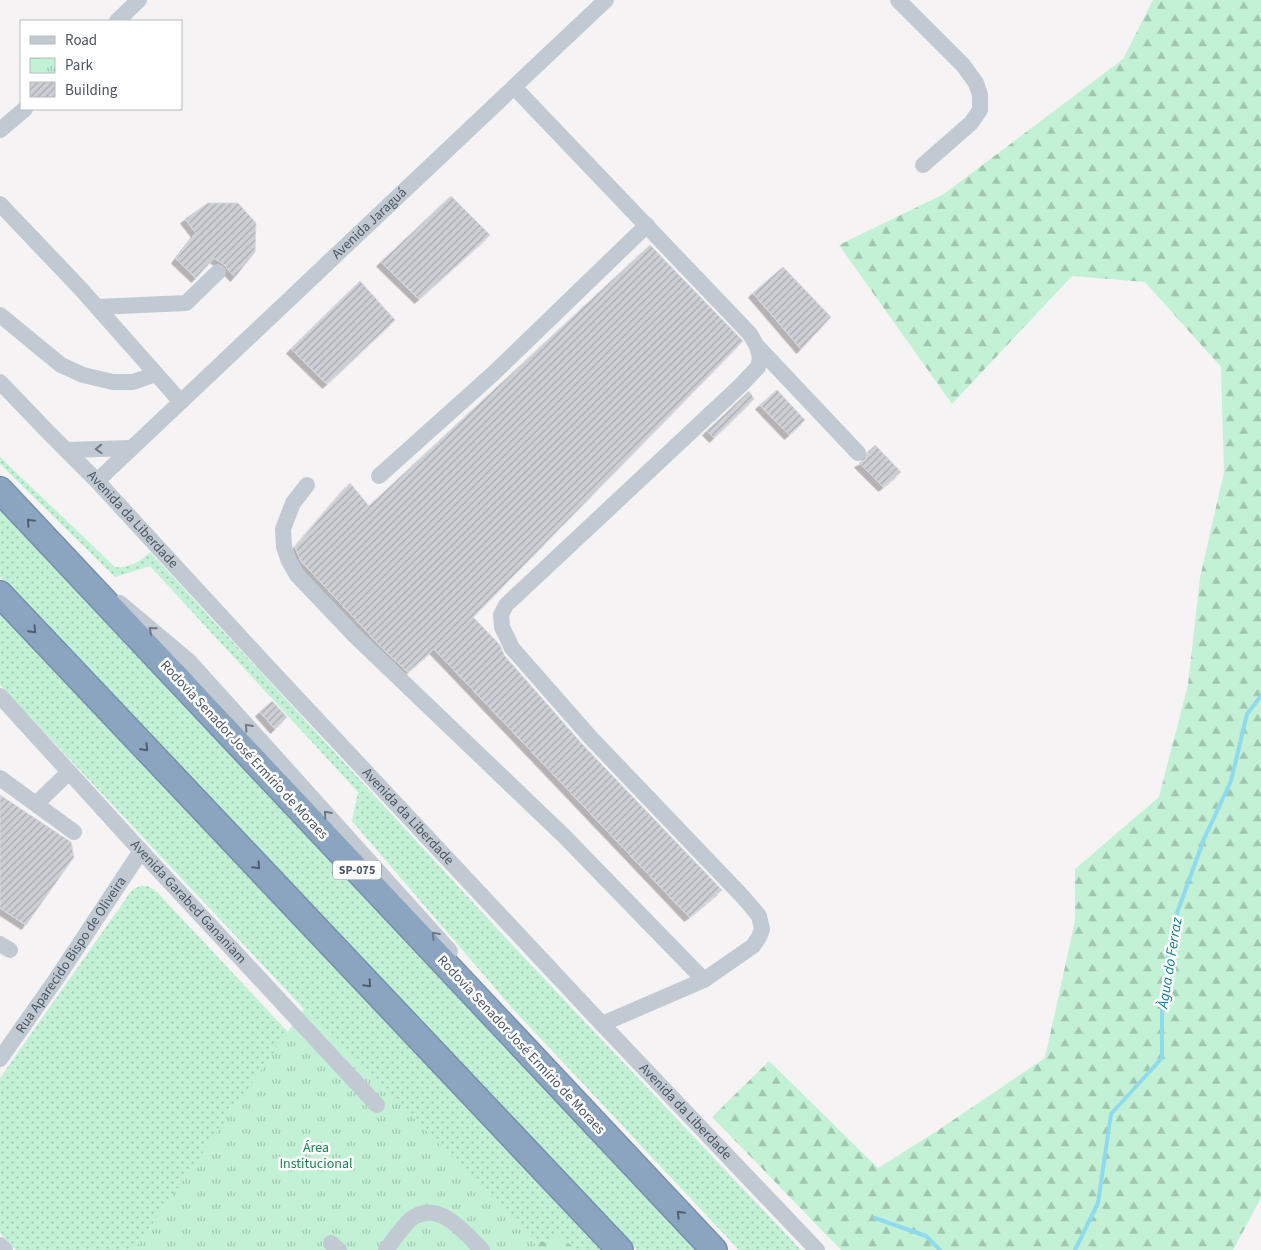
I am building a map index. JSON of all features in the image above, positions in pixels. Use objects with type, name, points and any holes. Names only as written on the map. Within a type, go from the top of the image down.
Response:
[{"type":"highway","name":"Rodovia Senador José Ermírio de Moraes","points":[[0,490],[714,1250]]},
{"type":"highway","points":[[0,594],[620,1250]]},
{"type":"street","points":[[118,20],[139,0]]},
{"type":"street","name":"Avenida Jaraguá","points":[[97,481],[606,0]]},
{"type":"street","points":[[898,0],[963,65],[976,83],[980,95],[980,110],[971,123],[923,165]]},
{"type":"street","points":[[514,87],[750,334],[757,346],[858,453]]},
{"type":"street","points":[[0,130],[23,110]]},
{"type":"street","points":[[0,204],[97,307],[181,402]]},
{"type":"street","points":[[379,476],[495,372],[647,225]]},
{"type":"street","points":[[97,307],[186,303],[218,272]]},
{"type":"street","points":[[0,315],[61,365],[83,374],[113,382],[133,382],[156,374]]},
{"type":"street","points":[[602,1024],[704,980],[753,946],[759,938],[762,928],[758,916],[744,898],[591,738],[512,648],[502,627],[501,615],[506,605],[741,385],[758,367],[760,358],[757,346]]},
{"type":"street","name":"Avenida da Liberdade","points":[[0,382],[97,481],[267,666],[602,1024],[817,1250]]},
{"type":"street","points":[[66,450],[132,448]]},
{"type":"street","points":[[307,485],[293,503],[283,529],[284,547],[297,575],[355,636],[564,836],[704,980]]},
{"type":"street","name":"Avenida Garabed Gananiam","points":[[0,696],[377,1106]]},
{"type":"street","points":[[36,804],[69,772]]},
{"type":"street","points":[[0,778],[74,832]]},
{"type":"street","name":"Rua Aparecido Bispo de Oliveira","points":[[0,1058],[57,978],[141,851]]},
{"type":"street","points":[[386,1250],[412,1217],[424,1213],[439,1213],[457,1226],[482,1250]]},
{"type":"street","points":[[0,1244],[6,1250]]},
{"type":"green space","points":[[1153,0],[1261,0],[1261,1198],[1233,1250],[841,1250],[712,1117],[769,1061],[878,1168],[937,1131],[1045,1058],[1075,921],[1075,869],[1159,797],[1188,685],[1200,578],[1224,472],[1221,367],[1145,282],[1072,276],[952,404],[839,245],[944,194],[1123,59]]},
{"type":"green space","points":[[0,457],[115,567],[134,564],[150,552],[517,950],[801,1250],[739,1250],[511,1007],[352,821],[358,792],[150,566],[115,577],[0,464]]},
{"type":"green space","points":[[0,502],[705,1250],[637,1250],[0,577]]},
{"type":"green space","points":[[0,611],[603,1250],[541,1250],[304,1009],[0,685]]},
{"type":"green space","points":[[140,886],[148,886],[156,891],[288,1032],[230,1250],[16,1250],[0,1233],[0,1078],[132,890]]},
{"type":"green space","name":"Área Institucional","points":[[304,1009],[414,1118],[541,1250],[134,1250]]},
{"type":"green space","points":[[554,1235],[561,1237],[576,1250],[505,1250],[526,1240],[544,1242]]},
{"type":"building","points":[[451,196],[490,235],[419,299],[381,262]]},
{"type":"building","points":[[208,203],[238,203],[256,223],[255,252],[235,277],[225,265],[214,258],[196,278],[176,259],[196,233],[185,219]]},
{"type":"building","points":[[650,245],[743,341],[473,617],[500,645],[504,655],[583,745],[722,890],[689,917],[434,649],[408,672],[384,650],[301,561],[295,547],[350,483],[369,506]]},
{"type":"building","points":[[783,267],[831,317],[801,349],[753,293]]},
{"type":"building","points":[[360,281],[395,320],[327,384],[291,349]]},
{"type":"building","points":[[777,390],[805,420],[789,435],[760,405]]},
{"type":"building","points":[[749,391],[754,399],[714,438],[707,431]]},
{"type":"building","points":[[875,445],[901,472],[883,487],[859,463],[865,460],[868,452]]},
{"type":"building","points":[[272,701],[287,717],[275,729],[260,712]]},
{"type":"building","points":[[0,795],[71,842],[74,857],[26,925],[0,908]]},
{"type":"waterway","name":"Àgua do Ferraz","points":[[1075,1250],[1098,1203],[1111,1114],[1162,1058],[1162,997],[1173,924],[1204,839],[1231,781],[1247,714],[1261,696]]},
{"type":"waterway","name":"Àgua do Ferraz","points":[[875,1218],[926,1236],[940,1250]]}]
